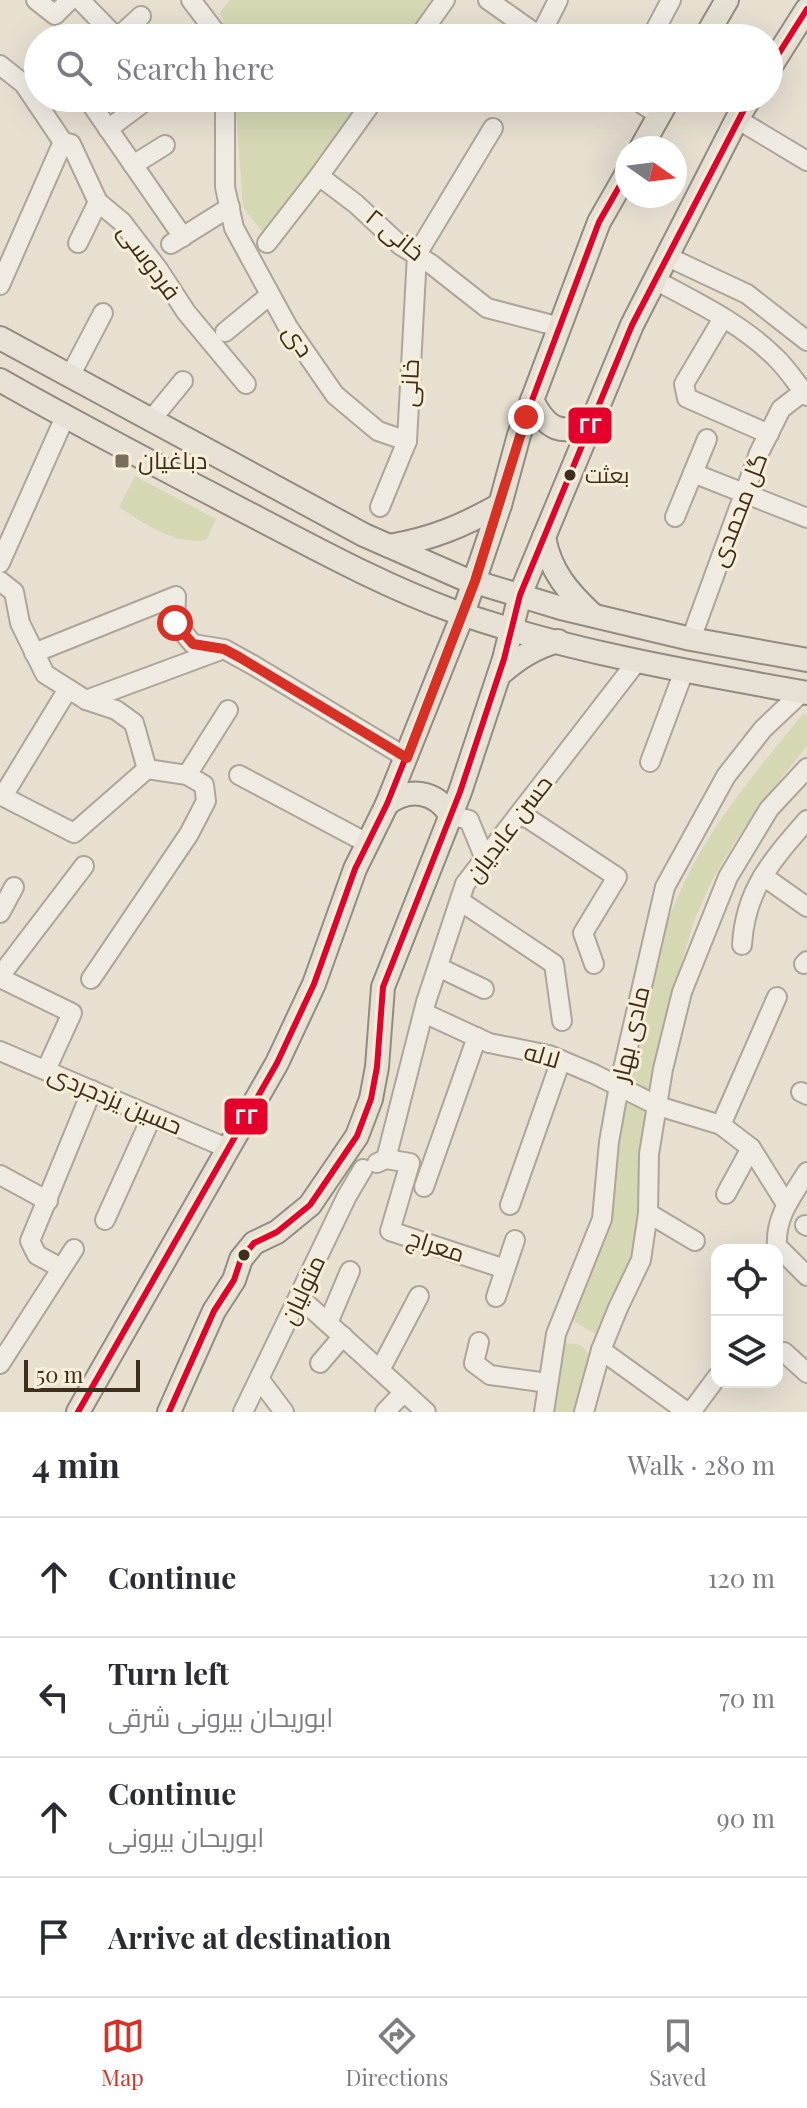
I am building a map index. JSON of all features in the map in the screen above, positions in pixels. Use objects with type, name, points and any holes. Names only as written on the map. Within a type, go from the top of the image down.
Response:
[{"type":"main road","points":[[713,24],[727,0]]},
{"type":"main road","points":[[783,47],[807,9]]},
{"type":"main road","points":[[648,136],[661,112]]},
{"type":"main road","points":[[169,1412],[214,1311],[234,1280],[241,1259],[254,1243],[277,1232],[310,1205],[357,1136],[371,1099],[377,1067],[383,987],[450,815],[499,675],[520,595],[632,325],[741,112]]},
{"type":"main road","points":[[78,1412],[277,1063],[314,984],[355,869],[407,758],[463,614],[500,505],[519,435],[599,222],[615,194]]},
{"type":"main road","points":[[0,338],[364,535],[475,581],[691,639],[807,660]]},
{"type":"main road","points":[[0,380],[348,565],[463,614],[558,641],[684,671],[804,693]]},
{"type":"main road","points":[[532,400],[541,418],[560,429],[575,430],[592,421]]},
{"type":"main road","points":[[389,546],[421,541],[457,529],[500,505]]},
{"type":"main road","points":[[544,537],[554,572],[568,592],[594,615]]},
{"type":"main road","points":[[421,597],[441,627],[448,650]]},
{"type":"main road","points":[[499,675],[521,656],[558,641]]},
{"type":"main road","points":[[387,804],[401,795],[417,793],[433,797],[450,815]]},
{"type":"street","points":[[36,0],[55,15],[70,0]]},
{"type":"street","points":[[80,0],[103,24]]},
{"type":"street","points":[[191,0],[209,24]]},
{"type":"street","points":[[428,24],[445,0]]},
{"type":"street","points":[[488,0],[522,24]]},
{"type":"street","points":[[547,24],[558,0]]},
{"type":"street","points":[[658,24],[671,0]]},
{"type":"street","points":[[132,24],[141,16]]},
{"type":"street","name":"فردوسی","points":[[0,65],[24,84]]},
{"type":"street","name":"فردوسی","points":[[50,112],[63,142],[71,144],[98,202],[122,222],[186,312],[246,384]]},
{"type":"street","points":[[96,112],[133,165],[177,240],[230,207]]},
{"type":"street","points":[[108,129],[131,112]]},
{"type":"street","name":"دی","points":[[225,112],[225,187],[234,228],[270,295],[335,395],[378,431],[407,441]]},
{"type":"street","points":[[267,243],[365,112]]},
{"type":"street","points":[[737,119],[807,161]]},
{"type":"street","points":[[417,254],[493,128]]},
{"type":"street","points":[[0,285],[63,142]]},
{"type":"street","points":[[133,165],[165,145]]},
{"type":"street","name":"خانی ۲","points":[[319,176],[356,204],[400,245],[417,254],[487,308],[560,327]]},
{"type":"street","points":[[78,243],[98,202]]},
{"type":"street","name":"خانی","points":[[380,507],[407,441],[417,254]]},
{"type":"street","points":[[666,256],[747,294],[807,341]]},
{"type":"street","points":[[655,280],[723,318],[778,359],[805,394]]},
{"type":"street","points":[[225,332],[270,295]]},
{"type":"street","points":[[70,376],[103,313]]},
{"type":"street","points":[[723,318],[684,384],[687,398],[769,434]]},
{"type":"street","points":[[151,420],[183,381]]},
{"type":"street","name":"گل محمدی","points":[[691,639],[769,434],[781,409],[805,394]]},
{"type":"street","points":[[0,563],[65,417]]},
{"type":"street","points":[[675,517],[707,439]]},
{"type":"street","points":[[693,473],[807,518]]},
{"type":"street","points":[[0,581],[14,592],[20,623],[45,674],[86,700],[116,710],[134,723],[147,769]]},
{"type":"street","points":[[34,653],[176,596],[175,623],[193,644],[224,649],[407,758]]},
{"type":"street","points":[[86,700],[224,649]]},
{"type":"street","name":"حسن عابدیان","points":[[386,1159],[424,1013],[465,884],[638,660]]},
{"type":"street","points":[[650,762],[684,671]]},
{"type":"street","points":[[68,689],[2,795],[74,833],[147,769],[187,775],[204,785],[206,801],[189,834],[91,979]]},
{"type":"street","name":"مادی بهار","points":[[544,1412],[556,1334],[602,1219],[609,1142],[619,1086],[665,887],[726,776],[763,729],[804,693]]},
{"type":"street","points":[[187,775],[228,710]]},
{"type":"street","name":"مادی بهار","points":[[584,1412],[601,1350],[641,1260],[648,1213],[649,1154],[663,1069],[682,992],[728,877],[769,809],[807,768]]},
{"type":"street","points":[[239,775],[367,843]]},
{"type":"street","points":[[520,813],[617,877],[583,933],[594,964]]},
{"type":"street","points":[[450,815],[469,820],[485,859]]},
{"type":"street","points":[[742,945],[743,918],[766,867],[807,820]]},
{"type":"street","points":[[46,1070],[72,1013],[0,977],[84,866]]},
{"type":"street","points":[[763,876],[807,907]]},
{"type":"street","points":[[0,913],[14,887]]},
{"type":"street","points":[[460,901],[554,964],[562,1021]]},
{"type":"street","points":[[438,967],[484,989]]},
{"type":"street","points":[[777,997],[721,1125],[751,1148],[786,1204]]},
{"type":"street","name":"لاله","points":[[424,1013],[477,1037],[561,1060],[658,1106],[721,1125]]},
{"type":"street","points":[[424,1187],[477,1037]]},
{"type":"street","name":"حسین یزدجردی","points":[[0,1051],[229,1149]]},
{"type":"street","points":[[510,1205],[561,1060]]},
{"type":"street","points":[[61,1268],[37,1255],[30,1241],[92,1090]]},
{"type":"street","points":[[105,1220],[152,1116]]},
{"type":"street","points":[[726,1194],[751,1148]]},
{"type":"street","points":[[341,1157],[363,1169],[386,1159]]},
{"type":"street","name":"معراج","points":[[386,1159],[410,1163],[390,1231],[505,1269]]},
{"type":"street","name":"متولیان","points":[[243,1412],[363,1169]]},
{"type":"street","points":[[807,1172],[786,1204],[776,1228],[777,1246],[807,1276]]},
{"type":"street","points":[[1,1179],[48,1201]]},
{"type":"street","points":[[648,1213],[695,1241]]},
{"type":"street","points":[[496,1297],[515,1240]]},
{"type":"street","points":[[0,1364],[74,1249]]},
{"type":"street","points":[[328,1323],[350,1271]]},
{"type":"street","points":[[380,1370],[419,1296]]},
{"type":"street","points":[[299,1297],[426,1412]]},
{"type":"street","points":[[320,1363],[343,1336]]},
{"type":"street","points":[[479,1342],[474,1363],[490,1375],[548,1383]]},
{"type":"street","points":[[601,1350],[689,1412],[711,1384]]},
{"type":"street","points":[[784,1352],[807,1373]]},
{"type":"street","points":[[260,1380],[284,1412]]},
{"type":"street","points":[[385,1412],[404,1392]]},
{"type":"green space","points":[[230,0],[437,0],[419,24],[223,24],[220,12]]},
{"type":"green space","points":[[236,112],[354,112],[263,233],[243,207]]},
{"type":"green space","points":[[135,476],[216,519],[207,539],[196,541],[173,537],[119,507]]},
{"type":"green space","points":[[803,714],[807,716],[807,746],[734,843],[712,880],[694,921],[661,1031],[649,1094],[627,1083],[650,982],[674,907],[696,860],[723,816]]},
{"type":"green space","points":[[627,1098],[650,1109],[641,1212],[633,1257],[597,1335],[570,1319],[609,1218]]},
{"type":"green space","points":[[566,1343],[581,1345],[590,1356],[575,1412],[552,1412],[558,1370]]},
{"type":"transit line","name":"۲۲","points":[[783,47],[807,9]]},
{"type":"transit line","name":"۲۲","points":[[169,1412],[214,1311],[234,1280],[241,1259],[254,1243],[277,1232],[310,1205],[357,1136],[371,1099],[377,1067],[383,987],[460,792],[504,659],[520,595],[632,325],[743,112]]},
{"type":"transit line","name":"۲۲","points":[[78,1412],[277,1063],[314,984],[355,869],[387,804],[463,614],[500,505],[519,435],[599,222],[615,194]]},
{"type":"place","name":"دباغیان","points":[[122,461]]},
{"type":"place","name":"بعثت","points":[[570,475]]},
{"type":"route","points":[[175,623],[193,644],[224,649],[407,758],[475,581],[526,417]]}]
